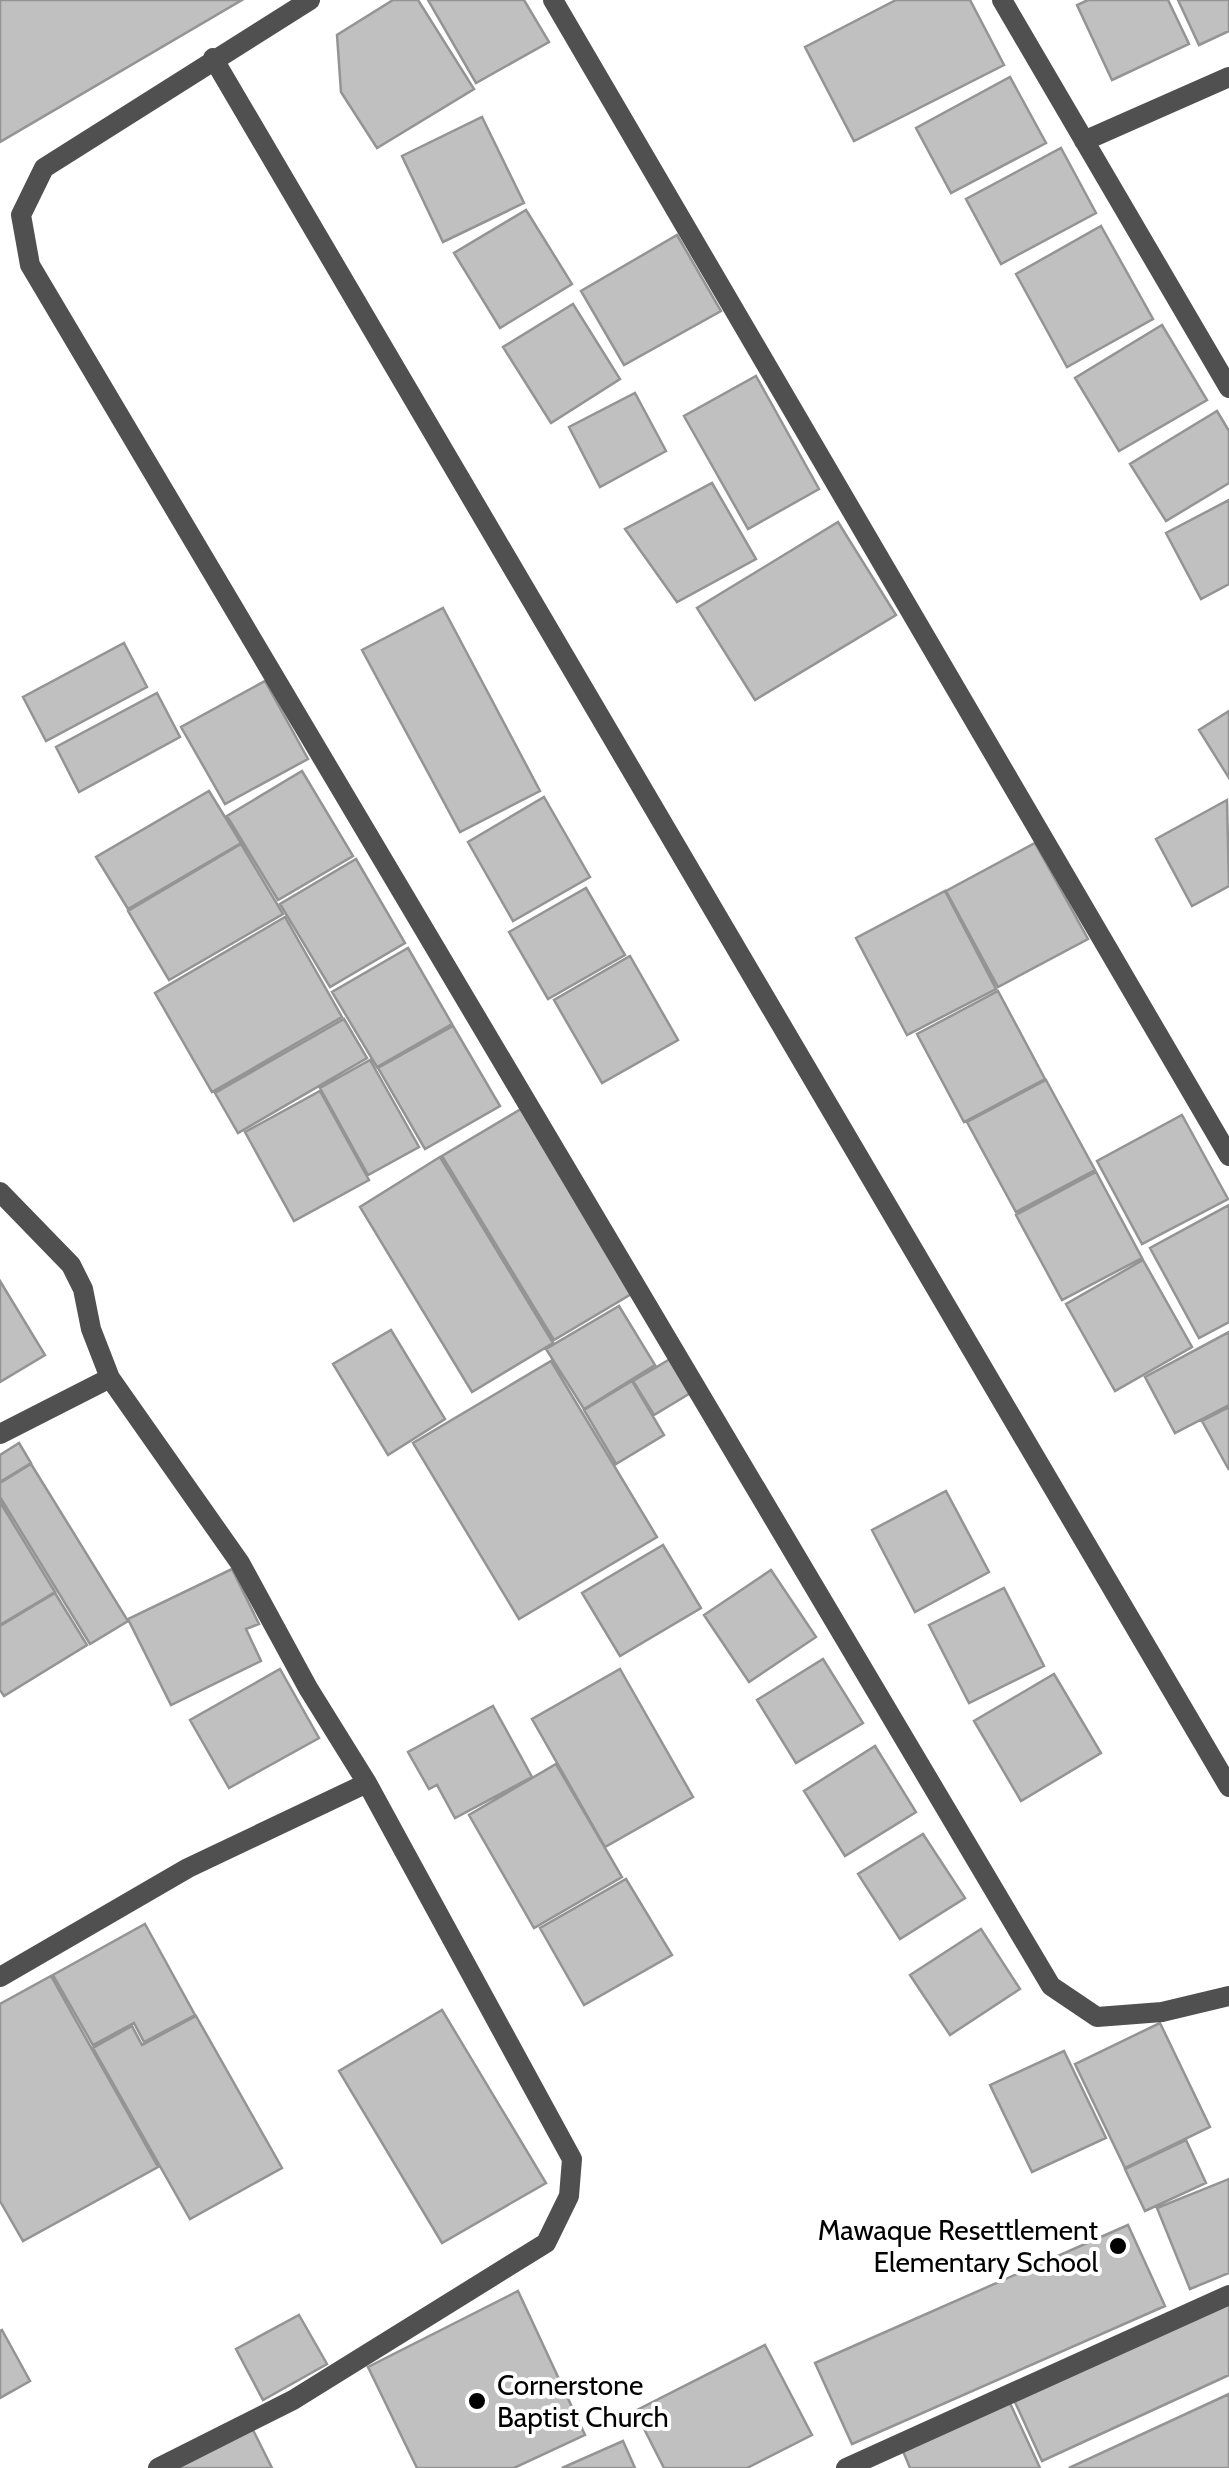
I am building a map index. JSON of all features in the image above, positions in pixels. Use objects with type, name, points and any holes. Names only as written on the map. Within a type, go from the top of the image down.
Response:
[{"type":"street","points":[[310,0],[44,168],[22,214],[30,265],[1051,1986],[1097,2017],[1162,2012],[1229,1996]]},
{"type":"street","points":[[553,0],[1229,1156]]},
{"type":"street","points":[[1002,0],[1227,381]]},
{"type":"street","points":[[214,58],[1229,1787]]},
{"type":"street","points":[[1084,142],[1229,77]]},
{"type":"street","points":[[0,1192],[72,1265],[110,1378],[240,1563],[308,1688],[367,1782],[572,2158],[568,2196],[546,2243],[294,2400],[158,2468]]},
{"type":"street","points":[[0,1434],[110,1378]]},
{"type":"street","points":[[0,1977],[188,1868],[367,1782]]},
{"type":"street","points":[[846,2468],[1229,2294]]},
{"type":"building","points":[[0,0],[242,0],[0,142]]},
{"type":"building","points":[[393,0],[418,0],[474,89],[377,148],[341,92],[337,35]]},
{"type":"building","points":[[428,0],[524,0],[549,42],[476,83]]},
{"type":"building","points":[[896,0],[970,0],[1004,65],[854,141],[805,47]]},
{"type":"building","points":[[1088,0],[1168,0],[1189,44],[1112,80],[1077,5]]},
{"type":"building","points":[[1178,0],[1229,0],[1229,31],[1199,45]]},
{"type":"building","points":[[1010,77],[1046,143],[951,193],[916,128]]},
{"type":"building","points":[[482,117],[524,203],[443,242],[402,156]]},
{"type":"building","points":[[1061,148],[1096,213],[1001,264],[966,199]]},
{"type":"building","points":[[526,210],[572,284],[500,328],[454,253]]},
{"type":"building","points":[[1101,226],[1153,319],[1067,367],[1016,274]]},
{"type":"building","points":[[677,235],[721,311],[624,365],[581,291]]},
{"type":"building","points":[[573,304],[620,379],[551,423],[503,347]]},
{"type":"building","points":[[1162,325],[1207,400],[1119,451],[1075,378]]},
{"type":"building","points":[[756,376],[819,489],[748,529],[684,416]]},
{"type":"building","points":[[635,393],[666,451],[600,487],[569,427]]},
{"type":"building","points":[[1217,411],[1229,431],[1229,483],[1166,521],[1130,464]]},
{"type":"building","points":[[712,483],[756,559],[677,602],[625,529]]},
{"type":"building","points":[[1229,500],[1229,584],[1201,599],[1166,533]]},
{"type":"building","points":[[838,522],[896,615],[755,700],[697,608]]},
{"type":"building","points":[[443,608],[540,791],[460,832],[362,650]]},
{"type":"building","points":[[124,643],[147,687],[46,741],[23,697]]},
{"type":"building","points":[[265,681],[308,759],[225,804],[181,727]]},
{"type":"building","points":[[157,693],[180,737],[79,792],[56,747]]},
{"type":"building","points":[[1229,711],[1229,778],[1199,730]]},
{"type":"building","points":[[302,771],[353,856],[278,900],[227,816]]},
{"type":"building","points":[[209,791],[241,843],[128,909],[96,857]]},
{"type":"building","points":[[544,797],[590,877],[513,921],[468,842]]},
{"type":"building","points":[[1227,800],[1229,886],[1192,906],[1156,839]]},
{"type":"building","points":[[1035,843],[1088,939],[998,987],[946,891]]},
{"type":"building","points":[[241,844],[283,914],[169,980],[128,911]]},
{"type":"building","points":[[356,859],[405,943],[330,987],[280,904]]},
{"type":"building","points":[[586,888],[625,955],[548,999],[509,932]]},
{"type":"building","points":[[945,891],[996,989],[907,1035],[856,938]]},
{"type":"building","points":[[285,917],[342,1017],[212,1092],[155,993]]},
{"type":"building","points":[[408,948],[452,1024],[377,1067],[332,992]]},
{"type":"building","points":[[630,956],[678,1040],[602,1083],[554,1000]]},
{"type":"building","points":[[998,991],[1045,1079],[964,1122],[917,1034]]},
{"type":"building","points":[[344,1019],[367,1058],[238,1133],[215,1093]]},
{"type":"building","points":[[453,1026],[500,1106],[425,1149],[378,1068]]},
{"type":"building","points":[[370,1060],[419,1147],[368,1175],[320,1088]]},
{"type":"building","points":[[1046,1080],[1095,1170],[1016,1212],[967,1122]]},
{"type":"building","points":[[320,1091],[369,1180],[294,1221],[245,1132]]},
{"type":"building","points":[[521,1109],[633,1293],[554,1340],[442,1156]]},
{"type":"building","points":[[1182,1115],[1228,1199],[1142,1244],[1097,1161]]},
{"type":"building","points":[[440,1157],[553,1343],[472,1392],[360,1207]]},
{"type":"building","points":[[1096,1172],[1142,1258],[1062,1300],[1016,1215]]},
{"type":"building","points":[[1229,1205],[1229,1322],[1199,1338],[1150,1248]]},
{"type":"building","points":[[1143,1260],[1192,1347],[1115,1391],[1066,1304]]},
{"type":"building","points":[[0,1281],[45,1355],[0,1382]]},
{"type":"building","points":[[619,1306],[655,1365],[584,1409],[546,1349]]},
{"type":"building","points":[[391,1330],[445,1419],[388,1455],[333,1364]]},
{"type":"building","points":[[1229,1332],[1229,1405],[1175,1433],[1145,1377]]},
{"type":"building","points":[[677,1355],[697,1389],[654,1415],[633,1381]]},
{"type":"building","points":[[551,1361],[657,1537],[519,1619],[413,1443]]},
{"type":"building","points":[[632,1381],[664,1435],[616,1464],[584,1410]]},
{"type":"building","points":[[1229,1407],[1229,1470],[1202,1421]]},
{"type":"building","points":[[19,1443],[31,1463],[0,1482],[0,1455]]},
{"type":"building","points":[[31,1464],[128,1621],[90,1644],[0,1497],[0,1483]]},
{"type":"building","points":[[946,1491],[989,1572],[915,1612],[872,1530]]},
{"type":"building","points":[[0,1502],[55,1592],[0,1625]]},
{"type":"building","points":[[663,1545],[701,1608],[620,1656],[582,1593]]},
{"type":"building","points":[[232,1569],[259,1624],[246,1629],[261,1661],[171,1705],[128,1619]]},
{"type":"building","points":[[771,1570],[816,1637],[749,1682],[704,1615]]},
{"type":"building","points":[[1004,1588],[1044,1666],[969,1703],[929,1625]]},
{"type":"building","points":[[55,1593],[87,1645],[4,1696],[0,1690],[0,1626]]},
{"type":"building","points":[[823,1659],[863,1723],[796,1763],[757,1700]]},
{"type":"building","points":[[280,1669],[319,1738],[229,1788],[190,1720]]},
{"type":"building","points":[[620,1669],[693,1797],[605,1847],[532,1719]]},
{"type":"building","points":[[1054,1674],[1101,1753],[1021,1801],[974,1721]]},
{"type":"building","points":[[493,1706],[532,1777],[455,1818],[437,1785],[429,1789],[408,1752]]},
{"type":"building","points":[[875,1746],[916,1812],[845,1856],[804,1791]]},
{"type":"building","points":[[556,1764],[622,1877],[534,1928],[469,1815]]},
{"type":"building","points":[[923,1834],[965,1898],[900,1939],[858,1874]]},
{"type":"building","points":[[626,1879],[672,1955],[584,2005],[540,1928]]},
{"type":"building","points":[[145,1924],[195,2015],[144,2042],[134,2023],[93,2045],[53,1975]]},
{"type":"building","points":[[981,1929],[1020,1989],[950,2035],[910,1975]]},
{"type":"building","points":[[51,1976],[158,2167],[23,2241],[0,2201],[0,2004]]},
{"type":"building","points":[[442,2010],[546,2183],[442,2243],[339,2071]]},
{"type":"building","points":[[196,2016],[282,2168],[190,2219],[93,2048],[132,2026],[142,2045]]},
{"type":"building","points":[[1160,2023],[1210,2127],[1125,2168],[1075,2064]]},
{"type":"building","points":[[1064,2051],[1106,2138],[1032,2172],[990,2085]]},
{"type":"building","points":[[1186,2140],[1206,2183],[1145,2211],[1125,2169]]},
{"type":"building","points":[[1229,2179],[1229,2273],[1190,2289],[1157,2208]]},
{"type":"building","points":[[1128,2225],[1165,2306],[852,2444],[815,2363]]},
{"type":"building","name":"Cornerstone Baptist Church","points":[[518,2291],[585,2435],[514,2468],[417,2468],[368,2367]]},
{"type":"building","points":[[1229,2300],[1229,2375],[1042,2461],[1014,2400]]},
{"type":"building","points":[[299,2315],[327,2364],[263,2400],[236,2349]]},
{"type":"building","points":[[0,2331],[30,2381],[0,2398]]},
{"type":"building","points":[[765,2345],[812,2435],[747,2468],[664,2468],[635,2411]]},
{"type":"building","points":[[1229,2394],[1229,2468],[1069,2468]]},
{"type":"building","points":[[1009,2401],[1040,2468],[910,2468],[903,2451]]},
{"type":"building","points":[[250,2424],[272,2468],[160,2468]]},
{"type":"building","points":[[623,2441],[635,2468],[562,2468]]},
{"type":"place","name":"Mawaque Resettlement Elementary School","points":[[1118,2246]]},
{"type":"place","name":"Cornerstone Baptist Church","points":[[477,2401]]}]
